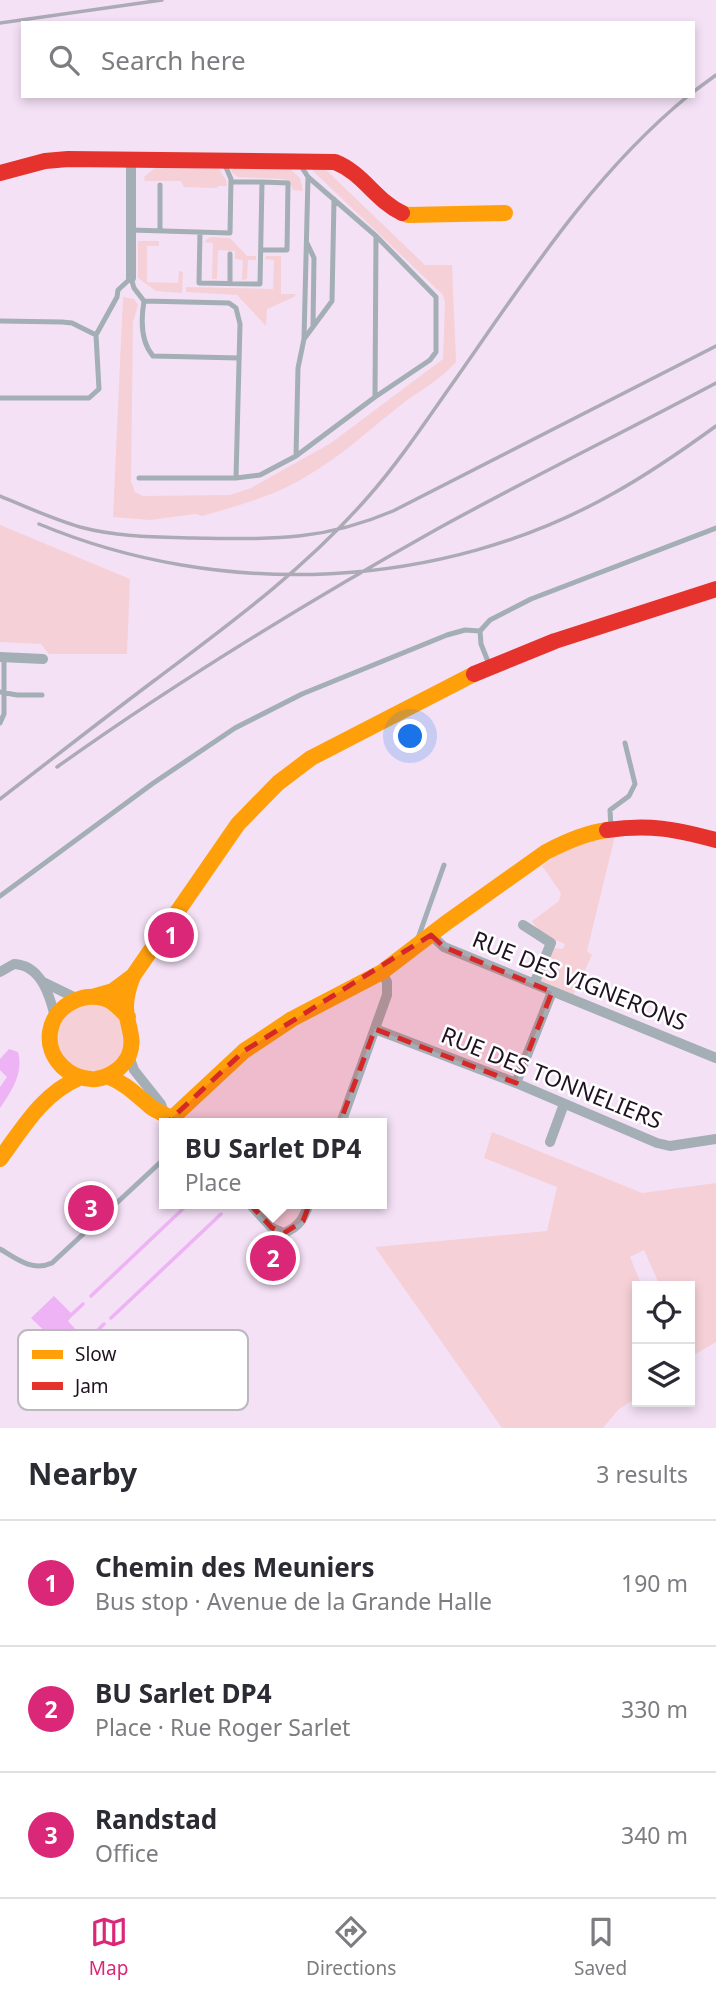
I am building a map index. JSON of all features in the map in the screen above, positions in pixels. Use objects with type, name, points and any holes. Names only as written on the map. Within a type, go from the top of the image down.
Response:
[{"type":"street","points":[[131,159],[131,278]]},
{"type":"street","points":[[0,173],[57,160],[335,162],[346,165],[391,208],[408,215],[506,213]]},
{"type":"street","points":[[0,1159],[48,1097],[66,1083],[79,1078],[93,1079],[116,1072],[129,1056],[133,1037],[127,996],[133,976],[230,835],[250,810],[278,783],[329,748],[489,666],[716,589]]},
{"type":"street","points":[[2,657],[43,659]]},
{"type":"street","points":[[170,1118],[243,1051],[292,1018],[382,972],[545,852],[575,838],[611,828],[661,828],[716,840]]},
{"type":"street","points":[[523,925],[551,943],[534,984]]},
{"type":"street","name":"RUE DES VIGNERONS","points":[[430,935],[444,947],[716,1058]]},
{"type":"street","points":[[0,972],[14,964],[20,965],[33,972],[50,995],[55,1017],[50,1038],[55,1074],[48,1097]]},
{"type":"street","points":[[343,1118],[387,995],[387,982],[382,972]]},
{"type":"street","points":[[55,1017],[64,1007],[78,999],[113,991],[133,976]]},
{"type":"street","points":[[40,981],[78,999]]},
{"type":"street","points":[[516,1083],[552,992]]},
{"type":"street","points":[[96,996],[113,1002],[128,1017]]},
{"type":"street","name":"RUE DES TONNELIERS","points":[[375,1029],[670,1146],[716,1139]]},
{"type":"street","points":[[129,1056],[134,1070],[170,1118]]},
{"type":"street","points":[[54,1058],[65,1070],[79,1078]]},
{"type":"street","points":[[107,1076],[127,1085],[154,1110],[170,1118]]},
{"type":"street","points":[[550,1142],[564,1104]]},
{"type":"street","points":[[255,1209],[272,1228],[284,1233],[296,1228],[303,1221],[307,1209]]},
{"type":"lane","points":[[131,230],[230,233],[231,182],[225,169],[225,160]]},
{"type":"lane","points":[[139,478],[236,478],[260,475],[296,456],[435,356],[436,297],[376,236],[308,177],[297,161]]},
{"type":"lane","points":[[296,456],[298,368],[304,339],[308,177]]},
{"type":"lane","points":[[231,182],[288,183],[287,250],[261,250]]},
{"type":"lane","points":[[200,232],[199,283],[260,284],[262,182]]},
{"type":"lane","points":[[160,185],[160,231]]},
{"type":"lane","points":[[304,339],[332,301],[334,199]]},
{"type":"lane","points":[[375,397],[376,236]]},
{"type":"lane","points":[[305,241],[314,258],[313,326]]},
{"type":"lane","points":[[230,254],[230,284]]},
{"type":"lane","points":[[0,398],[89,397],[99,389],[96,335],[117,297],[118,290],[131,278],[134,288],[144,301],[141,322],[149,352],[153,356],[239,358]]},
{"type":"lane","points":[[144,301],[232,304],[236,308],[240,324],[236,478]]},
{"type":"lane","points":[[0,321],[62,321],[96,335]]},
{"type":"lane","points":[[489,666],[481,644],[480,631],[490,620],[531,599],[716,528]]},
{"type":"lane","points":[[0,896],[152,783],[235,729],[302,694],[447,635],[466,630],[480,631]]},
{"type":"lane","points":[[0,723],[4,714],[2,657]]},
{"type":"lane","points":[[2,692],[42,695]]},
{"type":"lane","points":[[611,828],[610,810],[629,796],[635,785],[625,743]]},
{"type":"lane","points":[[415,947],[444,865]]},
{"type":"lane","points":[[0,1249],[29,1265],[42,1268],[52,1263],[159,1164]]},
{"type":"highlighted area","points":[[431,935],[444,947],[552,992],[516,1083],[375,1029],[303,1221],[284,1233],[272,1228],[171,1119],[244,1051]]},
{"type":"shaded area","points":[[156,167],[219,169],[227,186],[184,187],[181,181],[145,181],[144,177]]},
{"type":"shaded area","points":[[312,167],[323,167],[425,265],[452,265],[456,362],[443,375],[404,402],[331,461],[282,489],[256,500],[202,516],[196,514],[150,520],[113,517],[123,297],[134,299],[138,305],[133,322],[131,481],[135,492],[143,496],[230,495],[251,488],[331,443],[443,359],[443,295],[313,171]]},
{"type":"shaded area","points":[[231,168],[290,169],[300,178],[303,191],[293,190],[289,181],[283,179],[238,177],[232,173]]},
{"type":"shaded area","points":[[210,237],[230,238],[247,256],[256,256],[256,260],[248,260],[247,279],[242,280],[243,260],[235,259],[235,251],[218,250],[217,279],[212,279],[213,243],[204,242]]},
{"type":"shaded area","points":[[138,241],[159,241],[159,246],[147,246],[147,282],[178,283],[179,271],[183,272],[182,293],[156,291],[138,278]]},
{"type":"shaded area","points":[[266,256],[281,256],[281,294],[296,294],[267,309],[266,326],[237,295],[186,292],[186,287],[273,289],[274,260],[265,259]]},
{"type":"shaded area","points":[[0,525],[130,579],[127,654],[49,654],[41,644],[0,642]]},
{"type":"shaded area","points":[[615,836],[587,951],[592,955],[573,996],[539,983],[551,951],[556,948],[563,949],[565,944],[541,934],[532,921],[559,901],[561,893],[542,866],[576,845]]},
{"type":"shaded area","points":[[91,1003],[104,1006],[115,1013],[122,1024],[125,1037],[122,1050],[115,1061],[104,1068],[91,1071],[78,1068],[67,1061],[60,1050],[57,1037],[60,1024],[67,1013],[78,1006]]},
{"type":"shaded area","points":[[9,1049],[18,1052],[18,1075],[0,1108],[0,1087],[7,1077],[0,1070],[0,1059]]},
{"type":"shaded area","points":[[492,1132],[642,1193],[716,1183],[716,1342],[695,1354],[695,1281],[658,1281],[644,1250],[630,1257],[640,1281],[632,1281],[632,1400],[618,1410],[603,1428],[502,1428],[375,1247],[547,1231],[557,1187],[484,1158]]},
{"type":"shaded area","points":[[54,1296],[73,1315],[68,1321],[76,1330],[44,1330],[31,1318]]},
{"type":"waterway","points":[[91,1296],[183,1209]]},
{"type":"waterway","points":[[111,1318],[221,1214]]},
{"type":"waterway","points":[[69,1317],[83,1304]]},
{"type":"waterway","points":[[98,1330],[104,1324]]},
{"type":"railway","points":[[0,23],[162,0]]},
{"type":"railway","points":[[695,91],[716,75]]},
{"type":"railway","points":[[0,799],[239,616],[319,548],[344,523],[400,457],[559,233],[620,161],[686,98]]},
{"type":"railway","points":[[0,496],[70,524],[122,535],[271,538],[342,528],[393,511],[716,346]]},
{"type":"railway","points":[[57,767],[197,673],[341,584],[473,509],[716,383]]},
{"type":"railway","points":[[39,524],[109,549],[181,565],[256,573],[330,574],[404,566],[477,550],[547,526],[614,493],[716,426]]},
{"type":"traffic: slow","points":[[402,213],[505,213]]},
{"type":"traffic: slow","points":[[96,996],[113,991],[133,976],[238,824],[278,783],[311,758],[474,674]]},
{"type":"traffic: slow","points":[[172,1118],[244,1051],[292,1019],[382,972],[546,852],[575,838],[607,830]]},
{"type":"traffic: slow","points":[[128,1017],[126,1015],[118,1007],[103,998],[74,1001],[65,1007],[53,1022],[50,1042],[56,1059],[69,1072],[86,1079],[106,1076],[123,1064],[131,1049],[131,1037],[127,1019],[126,1013],[126,1007],[133,976]]},
{"type":"traffic: slow","points":[[107,1076],[126,1086],[153,1109],[170,1118]]},
{"type":"traffic: slow","points":[[0,1159],[44,1102],[79,1078]]},
{"type":"traffic: jam","points":[[0,173],[45,161],[68,159],[335,162],[354,173],[384,202],[402,213]]},
{"type":"traffic: jam","points":[[474,674],[555,641],[716,589]]},
{"type":"traffic: jam","points":[[607,830],[636,827],[662,829],[716,840]]},
{"type":"place","name":"Chemin des Meuniers","points":[[171,935]]},
{"type":"place","name":"Randstad","points":[[91,1208]]},
{"type":"place","name":"BU Sarlet DP4","points":[[273,1258]]}]
